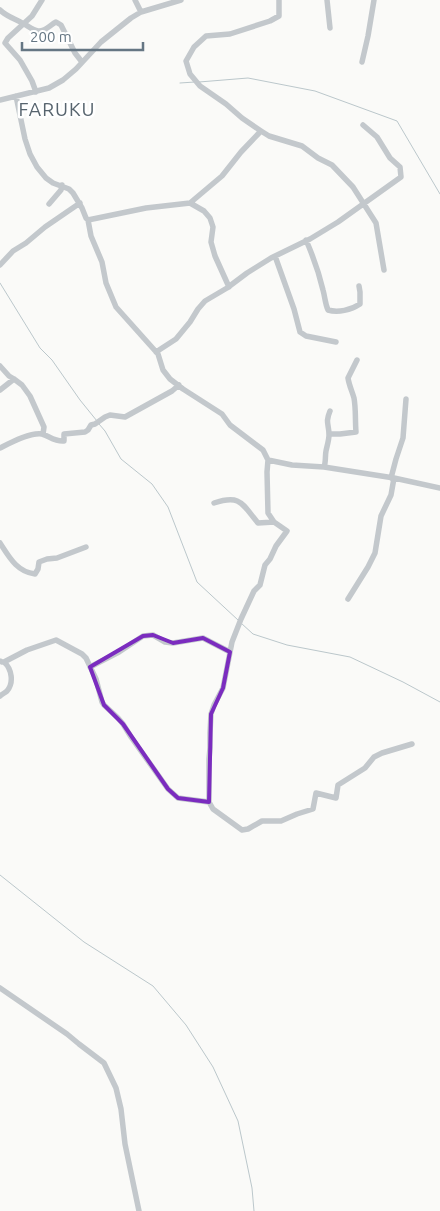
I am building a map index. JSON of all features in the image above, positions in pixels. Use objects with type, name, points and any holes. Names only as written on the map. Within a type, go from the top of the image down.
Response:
[{"type":"street","points":[[36,92],[20,60],[5,43],[32,16],[42,0]]},
{"type":"street","points":[[135,0],[141,12]]},
{"type":"street","points":[[0,100],[49,88],[63,80],[101,42],[131,18],[141,12],[181,0]]},
{"type":"street","points":[[279,0],[280,16],[270,21],[230,34],[206,36],[194,47],[186,61],[190,74],[200,86],[261,131],[269,136],[302,146],[318,158],[332,165],[353,187],[376,223],[384,270]]},
{"type":"street","points":[[327,0],[330,28]]},
{"type":"street","points":[[362,62],[374,0]]},
{"type":"street","points":[[0,10],[18,22],[39,31],[56,22],[62,25],[75,53],[82,62]]},
{"type":"street","points":[[16,96],[25,138],[37,167],[53,183],[70,189],[80,203],[88,220],[91,236],[102,262],[104,276],[116,307],[158,354],[163,370],[170,378],[222,414],[230,425],[263,450],[268,460],[268,513],[274,522],[287,532],[265,565],[260,585],[254,591],[241,619],[232,642],[223,688],[211,714],[209,802],[214,809],[242,830],[248,829],[262,821],[281,821],[313,809],[316,793],[336,798],[338,785],[365,768],[374,758],[382,753],[412,744]]},
{"type":"street","points":[[156,352],[176,339],[205,301],[229,287],[247,272],[338,222],[401,177],[400,167],[390,158],[377,137],[363,125]]},
{"type":"street","points":[[88,220],[146,208],[190,203],[222,176],[240,152],[261,131]]},
{"type":"street","points":[[49,204],[61,190],[62,185]]},
{"type":"street","points":[[0,265],[13,251],[26,244],[45,226],[80,203]]},
{"type":"street","points":[[190,203],[204,211],[210,218],[213,227],[211,242],[229,287]]},
{"type":"street","points":[[306,240],[320,278],[328,310],[332,312],[342,311],[354,308],[360,304],[359,286]]},
{"type":"street","points":[[275,256],[300,332],[306,336],[336,342]]},
{"type":"street","points":[[329,434],[356,432],[354,399],[348,378],[357,360]]},
{"type":"street","points":[[0,366],[9,376],[22,385],[30,396],[44,427],[43,434]]},
{"type":"street","points":[[0,390],[14,379]]},
{"type":"street","points":[[0,448],[24,436],[43,434],[60,442],[64,441],[64,434],[85,432],[92,425],[110,415],[126,417],[172,391],[179,385]]},
{"type":"street","points":[[348,599],[375,552],[381,516],[391,495],[396,459],[403,438],[406,399]]},
{"type":"street","points":[[324,467],[329,434],[327,423],[330,411]]},
{"type":"street","points":[[268,460],[292,465],[324,467],[392,478],[440,488]]},
{"type":"street","points":[[214,503],[225,499],[233,499],[241,503],[258,523],[274,522]]},
{"type":"street","points":[[0,543],[22,571],[35,574],[39,562],[47,558],[58,558],[86,547]]},
{"type":"street","points":[[90,667],[144,636],[153,635],[165,642],[173,643],[203,638],[230,652]]},
{"type":"street","points":[[2,661],[56,640],[82,654],[86,658],[96,679],[104,706],[123,724],[168,789],[178,798],[209,802]]},
{"type":"street","points":[[0,696],[8,690],[12,677],[7,664],[2,661]]},
{"type":"street","points":[[0,988],[104,1062],[116,1088],[121,1109],[125,1144],[139,1211]]},
{"type":"highlighted area","points":[[153,635],[173,643],[203,638],[230,652],[223,688],[211,714],[209,802],[178,798],[168,789],[123,724],[104,705],[90,667],[143,636]]},
{"type":"waterway","points":[[199,82],[248,78],[315,91],[397,121],[440,194]]},
{"type":"waterway","points":[[180,83],[195,82]]},
{"type":"waterway","points":[[0,283],[40,348],[52,360],[97,421]]},
{"type":"waterway","points":[[99,424],[121,459],[152,484],[168,507],[197,582],[238,620]]},
{"type":"waterway","points":[[241,623],[253,634],[287,645],[350,657],[440,702]]},
{"type":"waterway","points":[[0,875],[84,942],[153,986],[186,1025],[213,1067],[238,1121],[252,1188],[254,1211]]},
{"type":"district","name":"FARUKU","points":[[57,109]]}]
